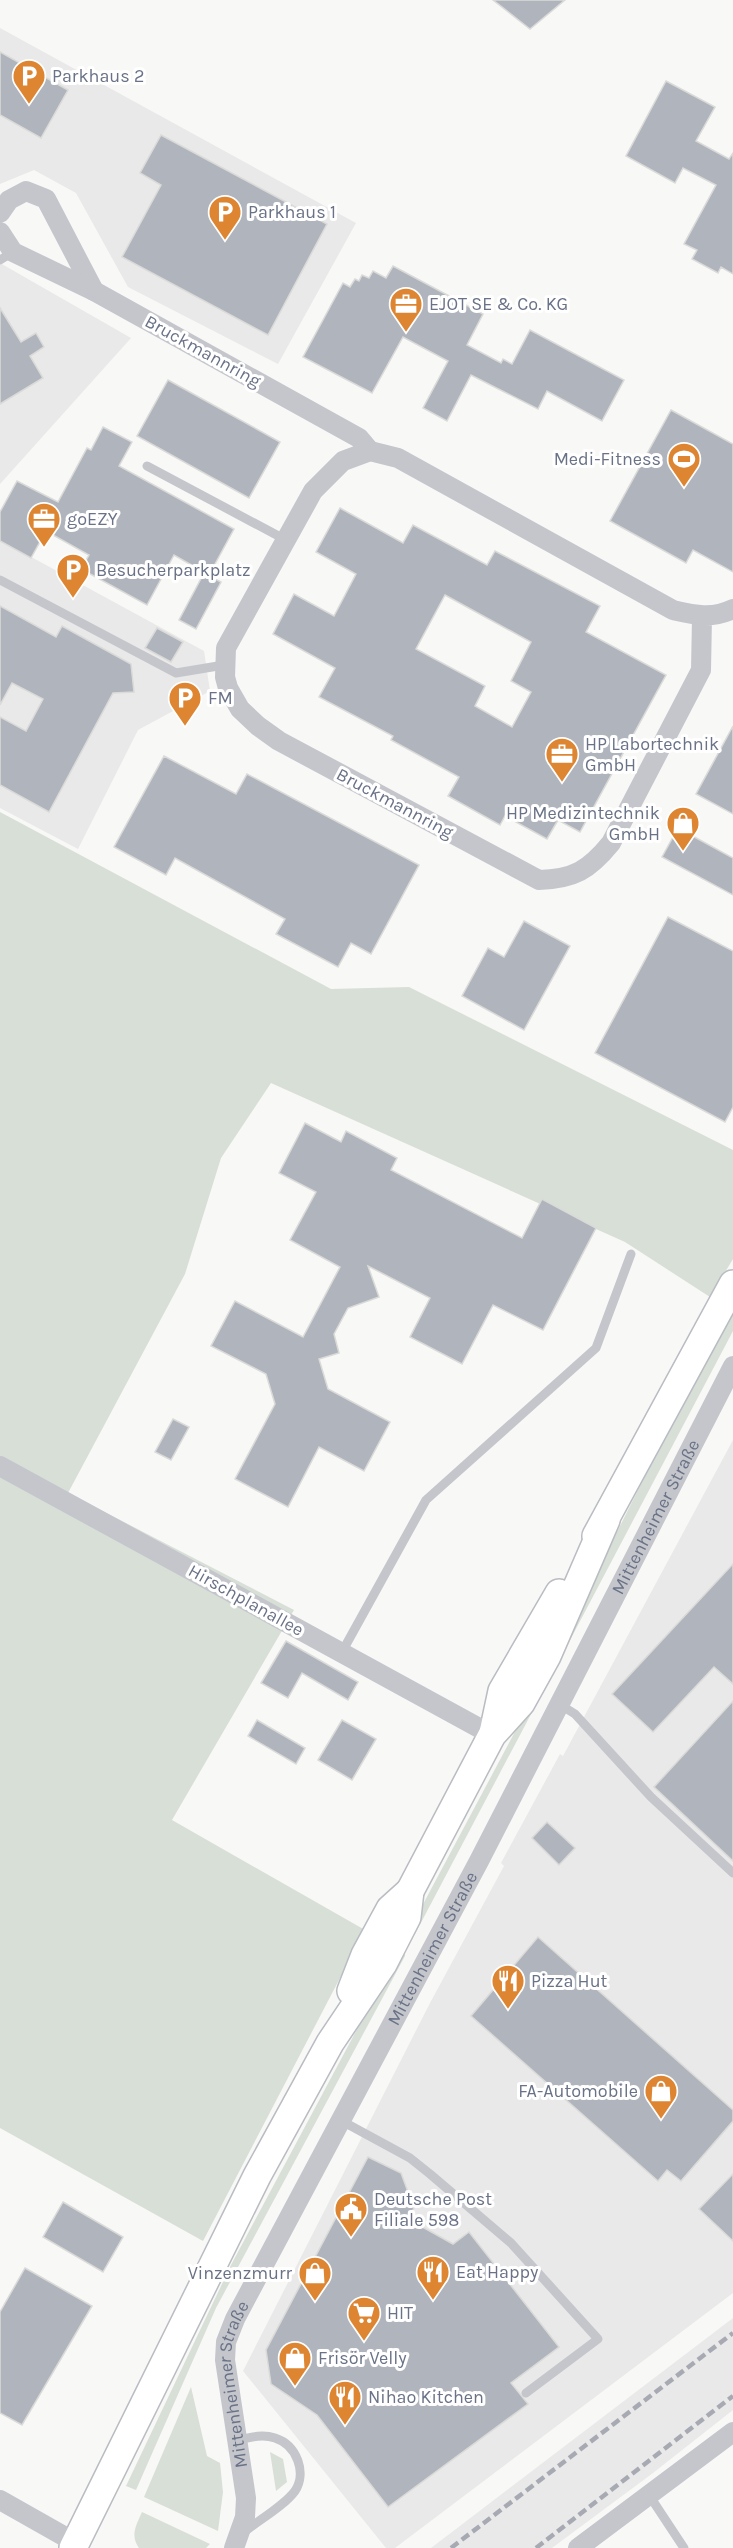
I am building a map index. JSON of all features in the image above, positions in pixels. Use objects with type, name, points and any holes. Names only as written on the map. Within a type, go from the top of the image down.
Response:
[{"type":"main road","points":[[78,2546],[257,2176],[330,2043],[365,1955],[390,1909],[410,1891],[492,1735],[502,1691],[527,1644],[606,1520],[733,1284]]},
{"type":"street","points":[[0,213],[9,200],[26,191],[46,199],[94,291]]},
{"type":"street","name":"Bruckmannring","points":[[0,232],[6,256],[94,291],[359,438],[370,451],[399,458],[673,610],[702,617],[733,609]]},
{"type":"street","points":[[224,665],[226,648],[313,491],[343,461],[370,451]]},
{"type":"street","name":"Bruckmannring","points":[[224,665],[228,688],[240,709],[279,741],[539,880],[558,879],[577,874],[600,857],[611,843],[701,670],[702,617]]},
{"type":"street","name":"Mittenheimer Straße","points":[[237,2542],[246,2498],[228,2390],[226,2342],[251,2288],[559,1704],[733,1366]]},
{"type":"street","name":"Hirschplanallee","points":[[0,1466],[492,1735]]},
{"type":"street","points":[[579,2548],[733,2432]]},
{"type":"street","points":[[0,2500],[78,2546]]},
{"type":"lane","points":[[147,466],[286,540]]},
{"type":"lane","points":[[0,580],[176,673],[224,665]]},
{"type":"lane","points":[[342,1652],[426,1500],[596,1348],[631,1254]]},
{"type":"lane","points":[[559,1704],[575,1714],[651,1797],[733,1873]]},
{"type":"lane","points":[[340,2120],[410,2158],[430,2174],[511,2243],[598,2339],[526,2393]]},
{"type":"lane","points":[[237,2542],[290,2497],[301,2481],[300,2466],[295,2453],[285,2443],[276,2438],[263,2436],[238,2440]]},
{"type":"lane","points":[[649,2495],[684,2548]]},
{"type":"shaded area","points":[[0,28],[356,223],[278,364],[128,287],[76,193],[34,170],[0,184]]},
{"type":"shaded area","points":[[0,263],[131,338],[0,484]]},
{"type":"shaded area","points":[[0,540],[204,651],[210,691],[138,730],[78,849],[0,808]]},
{"type":"shaded area","points":[[0,812],[331,989],[409,987],[733,1150],[733,1259],[710,1297],[625,1242],[271,1083],[221,1158],[185,1274],[68,1493],[294,1610],[172,1820],[365,1930],[203,2241],[0,2128]]},
{"type":"shaded area","points":[[733,1307],[733,1331],[415,1934],[412,1938],[405,1938],[550,1666],[656,1454]]},
{"type":"shaded area","points":[[733,1440],[733,2293],[395,2548],[386,2548],[243,2371],[430,2003],[504,1866],[501,1863],[560,1754],[563,1756]]},
{"type":"shaded area","points":[[401,1947],[405,1951],[405,1956],[216,2308],[136,2490],[126,2486],[231,2265]]},
{"type":"shaded area","points":[[733,2318],[733,2410],[653,2473],[552,2548],[431,2548]]},
{"type":"shaded area","points":[[191,2387],[207,2456],[220,2463],[223,2492],[218,2531],[144,2497]]},
{"type":"shaded area","points":[[270,2452],[283,2459],[287,2482],[276,2491]]},
{"type":"shaded area","points":[[142,2512],[210,2544],[206,2548],[139,2548],[134,2535]]},
{"type":"building","points":[[493,0],[565,0],[530,29]]},
{"type":"building","name":"Parkhaus 2","points":[[0,52],[68,90],[41,138],[0,115]]},
{"type":"building","points":[[666,81],[715,107],[696,141],[729,159],[733,153],[733,274],[721,267],[718,273],[692,259],[697,250],[684,244],[716,185],[683,168],[675,183],[626,156]]},
{"type":"building","name":"Parkhaus 1","points":[[161,135],[327,224],[268,335],[122,257],[161,185],[140,173]]},
{"type":"building","points":[[393,266],[483,314],[467,345],[501,363],[503,359],[512,364],[530,330],[624,380],[602,421],[547,391],[538,409],[471,375],[447,421],[423,408],[448,361],[403,337],[372,393],[303,357],[343,283],[350,287],[355,279],[359,281],[362,275],[369,278],[373,271],[386,278]]},
{"type":"building","points":[[0,308],[21,342],[36,333],[44,347],[30,356],[43,378],[0,404]]},
{"type":"building","points":[[168,380],[280,442],[249,498],[137,436]]},
{"type":"building","points":[[671,410],[733,444],[733,572],[693,550],[686,563],[610,521]]},
{"type":"building","points":[[103,427],[132,442],[119,466],[234,529],[209,575],[174,555],[147,605],[81,569],[89,555],[46,531],[31,558],[0,541],[0,512],[17,481],[58,502],[87,448],[91,450]]},
{"type":"building","points":[[340,508],[403,543],[413,525],[487,565],[495,551],[600,606],[586,632],[666,675],[580,832],[558,820],[547,839],[505,816],[500,825],[448,796],[459,777],[391,740],[393,736],[319,697],[335,668],[273,634],[294,594],[334,616],[356,574],[316,552]],"holes":[[[445,595],[531,642],[511,681],[531,692],[512,727],[475,706],[485,686],[416,649]]]},
{"type":"building","points":[[204,573],[221,582],[196,629],[179,620]]},
{"type":"building","points":[[0,606],[56,637],[62,626],[131,664],[134,692],[113,693],[49,812],[0,785],[0,717],[26,731],[43,699],[12,683],[0,705]]},
{"type":"building","points":[[157,628],[183,642],[171,662],[145,648]]},
{"type":"building","points":[[733,726],[733,814],[696,794]]},
{"type":"building","points":[[164,756],[236,794],[247,774],[419,865],[371,954],[351,943],[338,967],[276,934],[285,919],[175,858],[166,875],[114,847]]},
{"type":"building","points":[[678,828],[733,858],[733,895],[662,857]]},
{"type":"building","points":[[668,917],[733,951],[733,1107],[725,1122],[595,1053]]},
{"type":"building","points":[[524,921],[570,946],[524,1030],[462,996],[488,948],[504,957]]},
{"type":"building","points":[[305,1123],[341,1142],[346,1131],[397,1158],[391,1170],[522,1238],[542,1199],[596,1228],[543,1330],[493,1305],[462,1364],[410,1337],[430,1298],[368,1266],[379,1297],[348,1308],[334,1334],[339,1353],[319,1359],[328,1389],[390,1422],[364,1471],[319,1447],[288,1507],[235,1479],[275,1404],[266,1374],[211,1346],[235,1301],[303,1337],[340,1267],[290,1240],[316,1192],[279,1173]]},
{"type":"building","points":[[173,1419],[189,1427],[171,1460],[155,1452]]},
{"type":"building","points":[[733,1564],[733,1684],[714,1667],[653,1732],[612,1694]]},
{"type":"building","points":[[286,1641],[358,1682],[348,1700],[302,1673],[288,1698],[261,1683]]},
{"type":"building","points":[[733,1701],[733,1861],[654,1787]]},
{"type":"building","points":[[257,1720],[305,1748],[296,1764],[248,1736]]},
{"type":"building","points":[[342,1720],[376,1739],[352,1780],[318,1760]]},
{"type":"building","points":[[547,1822],[575,1848],[559,1865],[532,1838]]},
{"type":"building","points":[[538,1937],[733,2110],[733,2121],[681,2181],[667,2170],[658,2181],[471,2016]]},
{"type":"building","points":[[368,2157],[401,2173],[414,2208],[408,2219],[453,2244],[469,2232],[559,2347],[511,2383],[528,2404],[388,2507],[317,2415],[271,2384],[266,2350]]},
{"type":"building","points":[[733,2174],[733,2241],[699,2209]]},
{"type":"building","points":[[63,2202],[123,2237],[103,2272],[43,2237]]},
{"type":"building","points":[[25,2268],[92,2306],[22,2425],[0,2413],[0,2312]]},
{"type":"railway","points":[[451,2548],[733,2333]]},
{"type":"railway","points":[[536,2548],[733,2396]]},
{"type":"place","name":"Parkhaus 2","points":[[29,105]]},
{"type":"place","name":"Parkhaus 1","points":[[225,241]]},
{"type":"place","name":"EJOT SE & Co. KG","points":[[406,333]]},
{"type":"place","name":"Medi-Fitness","points":[[684,488]]},
{"type":"place","name":"goEZY","points":[[44,548]]},
{"type":"place","name":"Besucherparkplatz","points":[[73,599]]},
{"type":"place","name":"FM","points":[[185,727]]},
{"type":"place","name":"HP Labortechnik GmbH","points":[[562,783]]},
{"type":"place","name":"HP Medizintechnik GmbH","points":[[683,852]]},
{"type":"place","name":"Pizza Hut","points":[[508,2010]]},
{"type":"place","name":"FA-Automobile","points":[[661,2120]]},
{"type":"place","name":"Deutsche Post Filiale 598","points":[[351,2238]]},
{"type":"place","name":"Eat Happy","points":[[433,2301]]},
{"type":"place","name":"Vinzenzmurr","points":[[315,2302]]},
{"type":"place","name":"HIT","points":[[364,2342]]},
{"type":"place","name":"Frisör Velly","points":[[295,2387]]},
{"type":"place","name":"Nihao Kitchen","points":[[345,2426]]}]
